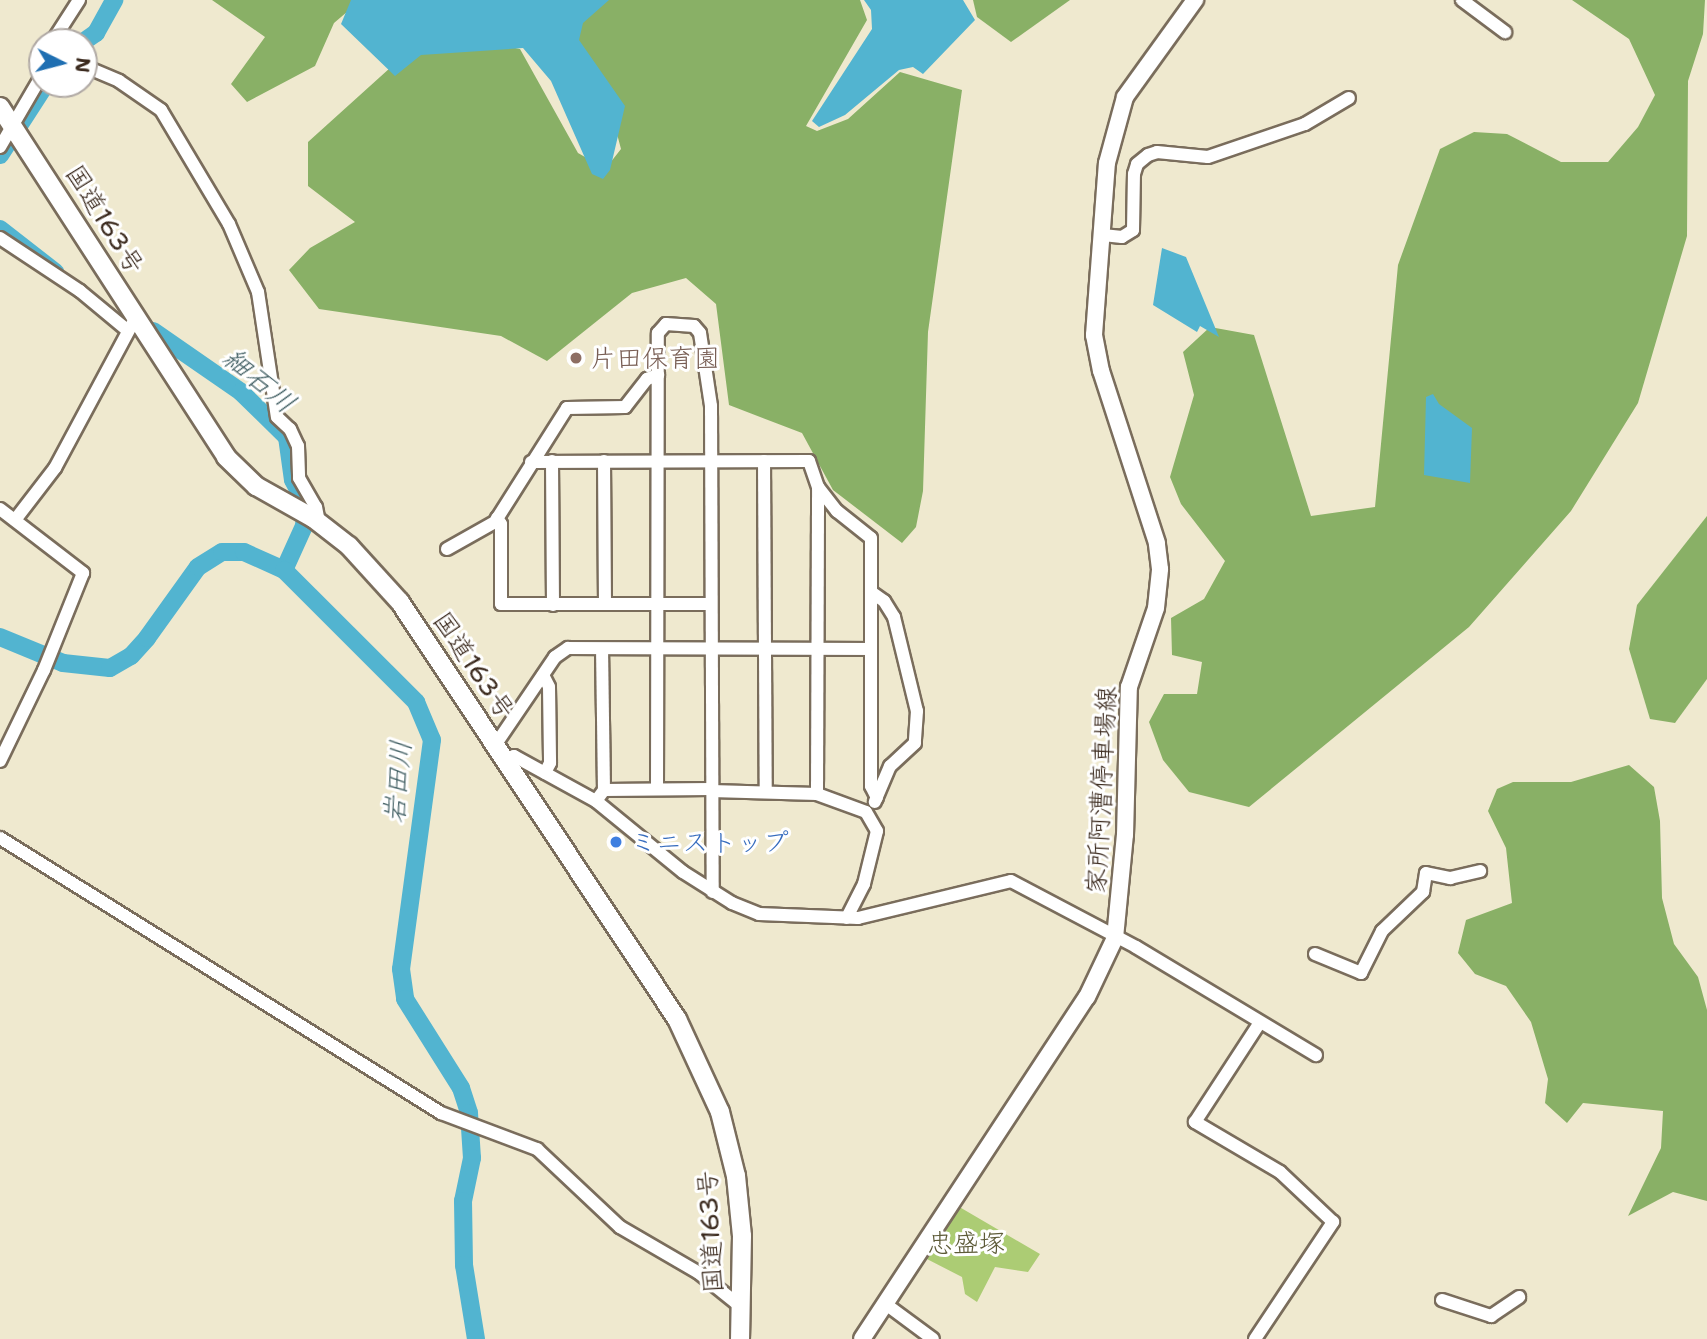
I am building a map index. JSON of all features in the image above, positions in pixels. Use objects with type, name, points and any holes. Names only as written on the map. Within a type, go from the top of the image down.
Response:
[{"type":"highway","name":"国道163号","points":[[0,107],[19,133],[131,323],[233,465],[256,486],[316,521],[375,571],[400,602],[677,1019],[709,1081],[736,1176],[742,1236],[740,1339]]},
{"type":"main road","name":"家所阿漕停車場線","points":[[862,1339],[887,1305],[1087,997],[1115,938],[1125,835],[1129,687],[1156,608],[1160,569],[1157,543],[1097,352],[1108,151],[1117,114],[1144,68],[1195,0]]},
{"type":"street","points":[[61,28],[79,0]]},
{"type":"street","points":[[1462,0],[1504,32]]},
{"type":"street","points":[[98,72],[119,81],[162,110],[229,224],[258,292],[277,417],[290,429],[298,446],[299,478],[316,521]]},
{"type":"street","points":[[0,147],[19,133],[33,98]]},
{"type":"street","points":[[1103,235],[1122,237],[1133,230],[1134,174],[1137,164],[1148,155],[1157,152],[1209,157],[1305,124],[1349,98]]},
{"type":"street","points":[[0,238],[131,323],[55,468],[15,520]]},
{"type":"street","points":[[657,789],[658,333],[666,324],[694,326],[700,333],[700,356],[708,374],[711,461],[713,892]]},
{"type":"street","points":[[447,549],[497,518],[567,408],[625,407],[647,379],[658,375]]},
{"type":"street","points":[[531,461],[809,461],[818,487],[817,794]]},
{"type":"street","points":[[552,461],[553,605]]},
{"type":"street","points":[[604,461],[605,603]]},
{"type":"street","points":[[764,461],[766,792]]},
{"type":"street","points":[[818,487],[843,517],[871,538],[871,786],[877,797]]},
{"type":"street","points":[[0,509],[83,573],[44,670],[0,761]]},
{"type":"street","points":[[497,518],[501,524],[501,604],[711,604]]},
{"type":"street","points":[[866,812],[877,797],[890,766],[915,743],[917,711],[894,617],[884,601],[871,592]]},
{"type":"street","points":[[596,801],[604,790],[602,649]]},
{"type":"street","points":[[870,649],[560,651],[543,675],[501,752],[596,801],[713,892],[759,914],[847,918],[1011,881],[1317,1055]]},
{"type":"street","points":[[543,675],[549,687],[550,763],[545,774]]},
{"type":"street","points":[[604,790],[817,794],[866,812],[877,831],[864,884],[847,918]]},
{"type":"street","points":[[0,838],[453,1117],[537,1149],[620,1227],[699,1273],[740,1307]]},
{"type":"street","points":[[1315,954],[1361,973],[1382,932],[1423,892],[1426,873],[1450,878],[1480,871]]},
{"type":"street","points":[[1255,1339],[1333,1222],[1280,1172],[1195,1122],[1259,1024]]},
{"type":"street","points":[[1442,1300],[1491,1315],[1519,1297]]},
{"type":"street","points":[[887,1305],[933,1339]]},
{"type":"green space","points":[[212,0],[361,0],[334,23],[315,66],[247,102],[231,84],[265,37]]},
{"type":"green space","points":[[593,0],[860,0],[867,20],[806,126],[817,131],[848,119],[900,72],[962,90],[928,332],[923,491],[916,527],[902,543],[833,490],[802,433],[729,405],[716,304],[686,278],[632,293],[547,361],[501,336],[319,309],[289,270],[310,248],[355,222],[308,186],[308,142],[411,49],[473,39],[520,49],[578,153],[592,161],[610,163],[621,149],[608,100],[565,34]]},
{"type":"green space","points":[[973,0],[1070,0],[1011,42],[977,17]]},
{"type":"green space","points":[[1572,0],[1705,0],[1703,34],[1688,81],[1687,236],[1638,403],[1571,511],[1469,627],[1249,807],[1189,792],[1163,760],[1149,722],[1164,694],[1197,694],[1202,662],[1172,655],[1171,618],[1204,599],[1225,561],[1181,504],[1170,477],[1194,395],[1183,352],[1210,327],[1254,335],[1311,516],[1375,507],[1398,265],[1440,149],[1474,132],[1507,134],[1561,162],[1608,162],[1638,127],[1655,95],[1629,39]]},
{"type":"green space","points":[[1707,516],[1707,679],[1675,723],[1650,719],[1629,649],[1637,605]]},
{"type":"green space","points":[[1629,765],[1654,787],[1660,821],[1662,898],[1674,944],[1698,977],[1707,1010],[1707,1201],[1673,1192],[1628,1216],[1661,1148],[1663,1111],[1583,1103],[1567,1123],[1545,1103],[1548,1079],[1531,1022],[1506,986],[1475,974],[1458,953],[1466,920],[1512,903],[1506,848],[1488,811],[1497,789],[1513,782],[1571,782]]},
{"type":"green space","name":"忠盛塚","points":[[956,1205],[1040,1254],[1028,1272],[995,1267],[977,1302],[965,1294],[962,1277],[923,1257]]},
{"type":"water","points":[[351,0],[609,0],[583,23],[579,40],[625,106],[610,170],[603,179],[592,174],[551,81],[523,48],[421,55],[395,76],[341,24]]},
{"type":"water","points":[[864,0],[963,0],[975,20],[923,74],[913,67],[899,70],[845,115],[819,127],[812,121],[872,29],[871,10]]},
{"type":"water","points":[[1162,248],[1186,257],[1219,337],[1200,326],[1197,332],[1153,305]]},
{"type":"water","points":[[1433,394],[1439,404],[1472,428],[1470,483],[1424,475],[1426,397]]},
{"type":"waterway","name":"細石川","points":[[98,29],[114,0]]},
{"type":"waterway","name":"細石川","points":[[0,155],[37,98]]},
{"type":"waterway","name":"細石川","points":[[0,229],[55,272]]},
{"type":"waterway","name":"細石川","points":[[153,331],[241,392],[287,437],[293,480],[306,504],[304,526],[284,570]]},
{"type":"waterway","name":"岩田川","points":[[0,637],[63,663],[110,668],[131,656],[147,638],[198,567],[222,552],[244,552],[284,570],[416,702],[432,740],[401,969],[405,999],[461,1088],[469,1113],[472,1158],[463,1201],[464,1265],[476,1339]]},
{"type":"place","name":"片田保育園","points":[[576,358]]},
{"type":"place","name":"ミニストップ","points":[[616,842]]}]
